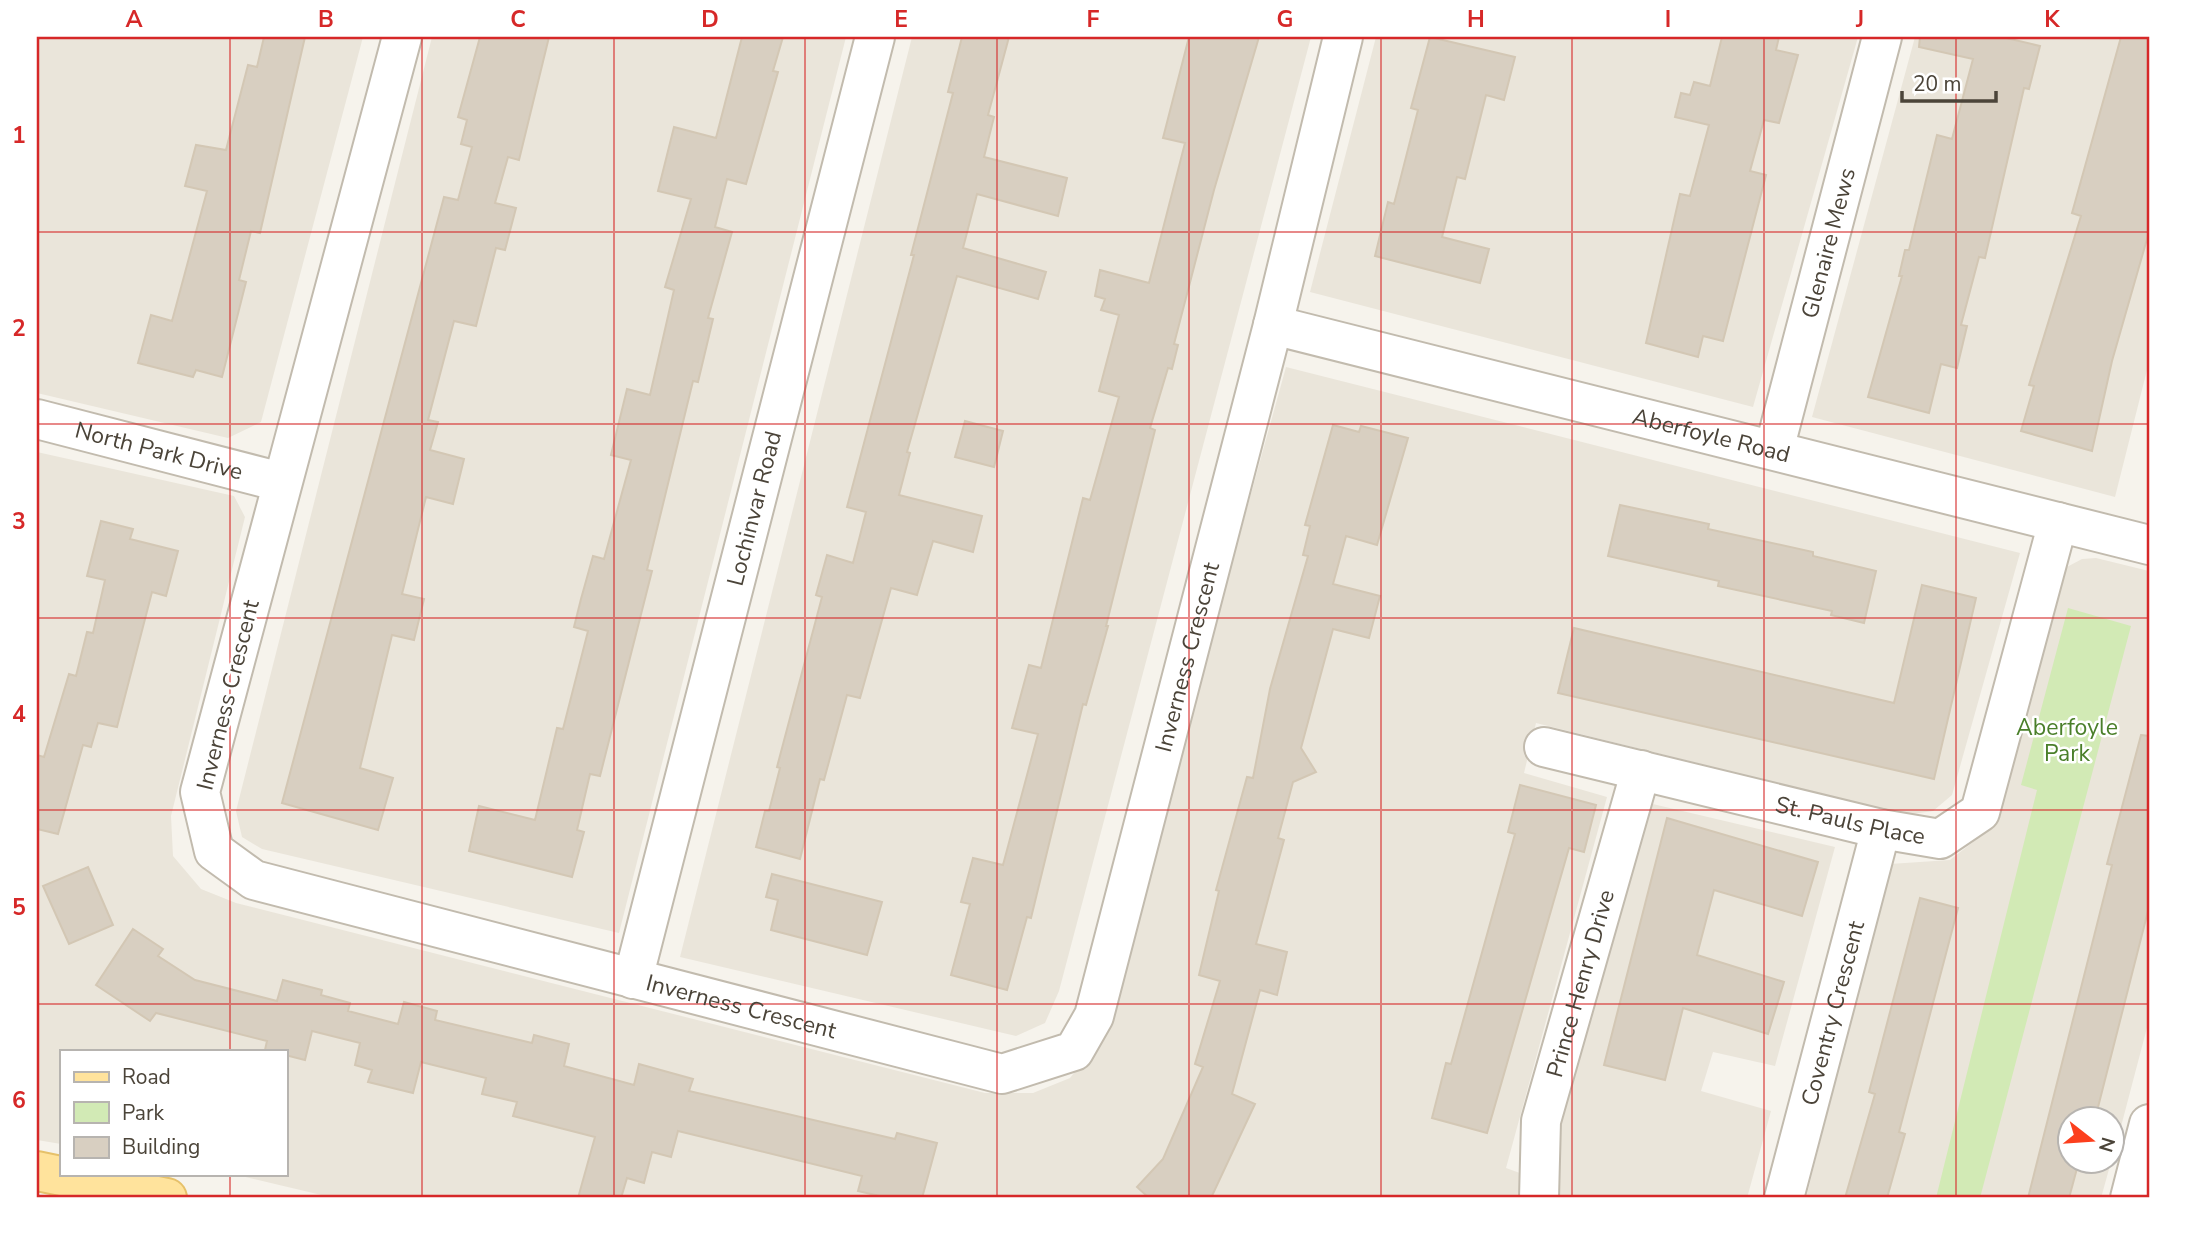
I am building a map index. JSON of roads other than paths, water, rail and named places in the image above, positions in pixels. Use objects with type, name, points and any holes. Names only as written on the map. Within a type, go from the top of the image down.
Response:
[{"type":"main road","points":[[37,1171],[60,1176]]},
{"type":"main road","points":[[61,1176],[167,1198]]},
{"type":"street","name":"Inverness Crescent","points":[[402,37],[200,792],[214,851],[254,880],[1002,1074],[1074,1051],[1094,1016],[1273,325],[1343,37]]},
{"type":"street","name":"Lochinvar Road","points":[[633,979],[875,37]]},
{"type":"street","name":"Glenaire Mews","points":[[1774,450],[1882,37]]},
{"type":"street","name":"Aberfoyle Road","points":[[1273,325],[2058,522],[2148,539]]},
{"type":"street","name":"North Park Drive","points":[[37,419],[281,482]]},
{"type":"street","name":"St. Pauls Place","points":[[1544,747],[1881,830],[1940,839],[1979,812],[2058,522]]},
{"type":"street","name":"Prince Henry Drive","points":[[1539,1198],[1541,1121],[1641,770]]},
{"type":"street","name":"Coventry Crescent","points":[[1784,1198],[1881,830]]},
{"type":"street","points":[[2138,1186],[2149,1124]]},
{"type":"park label","name":"Aberfoyle Park","points":[[2067,740]]}]
